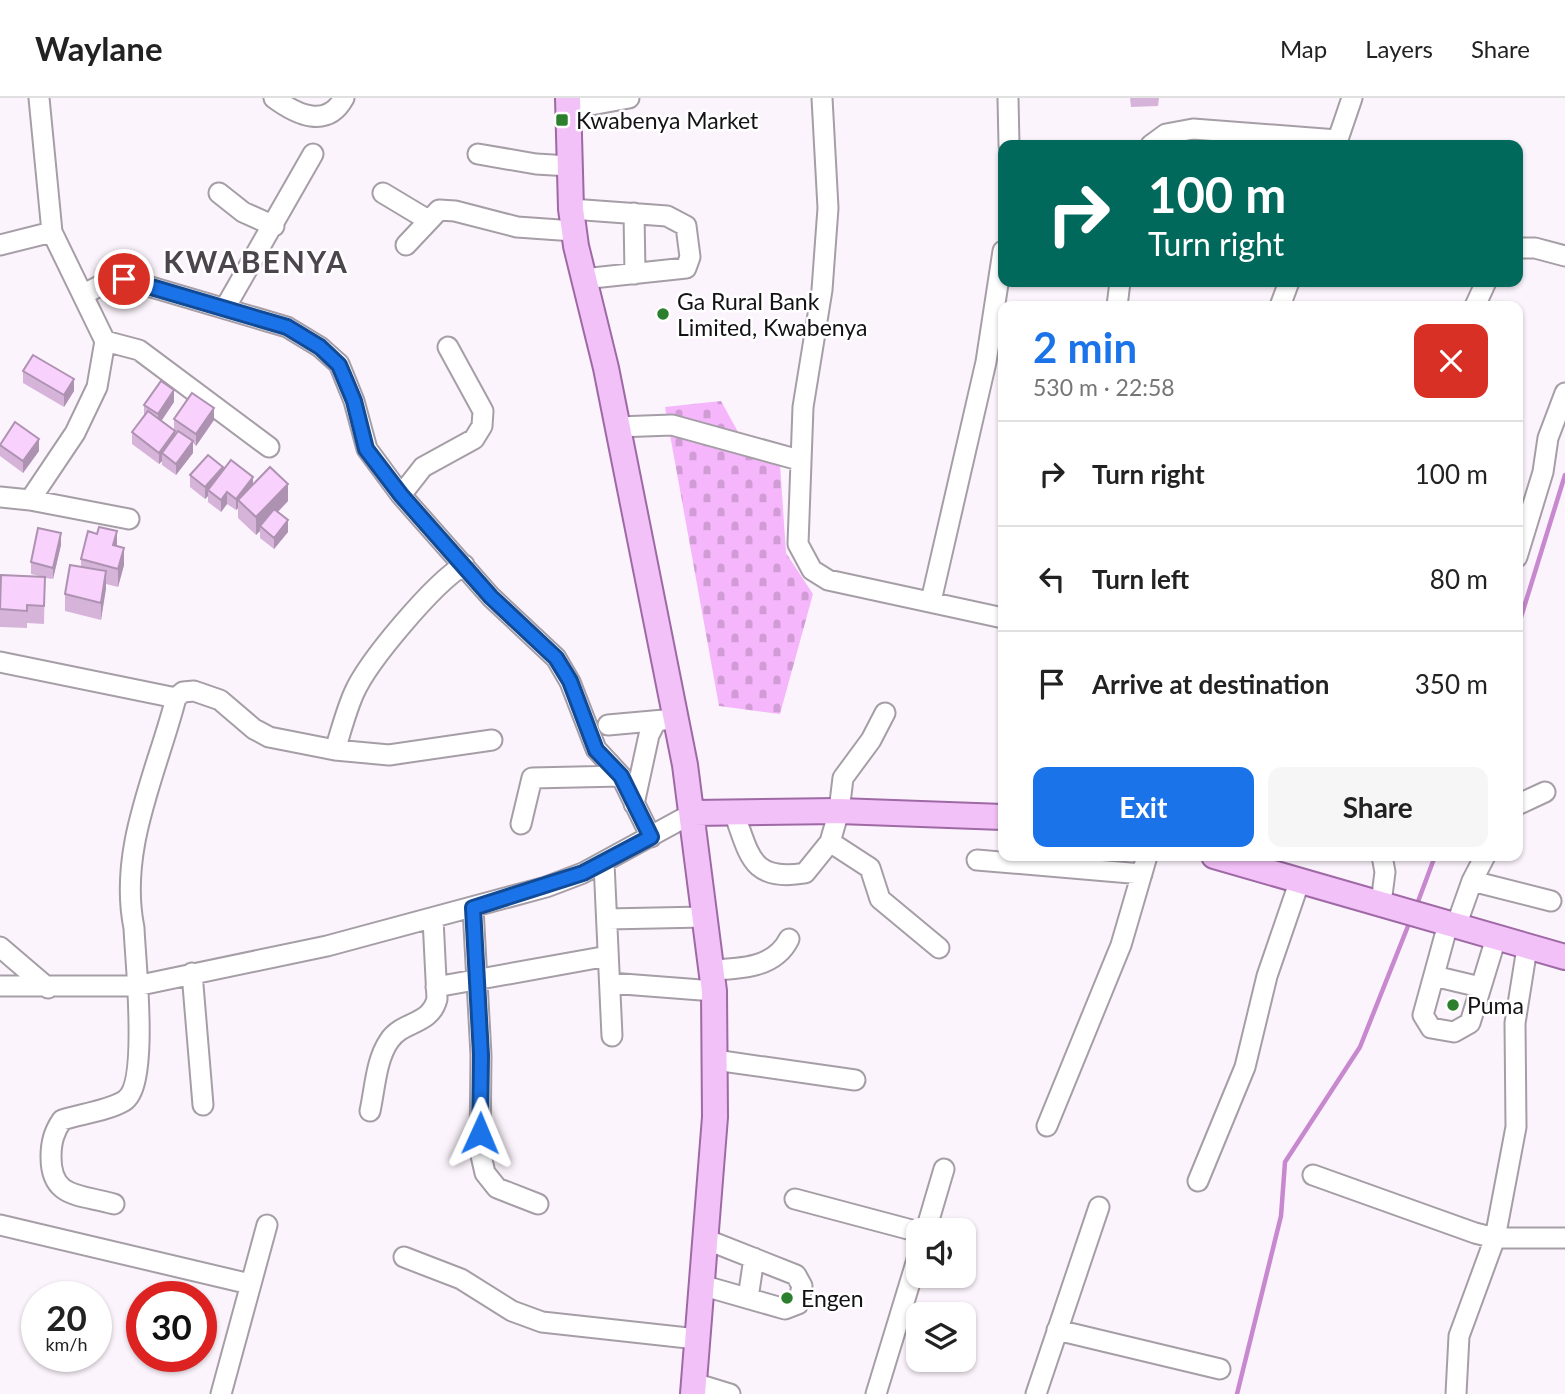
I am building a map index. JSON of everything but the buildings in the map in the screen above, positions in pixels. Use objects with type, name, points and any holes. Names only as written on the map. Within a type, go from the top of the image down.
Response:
[{"type":"main road","points":[[569,104],[573,220],[583,279],[617,427],[666,720],[693,813],[712,980],[715,1117],[694,1389]]},
{"type":"main road","points":[[693,813],[839,811],[998,817]]},
{"type":"main road","points":[[1232,861],[1527,948],[1564,954]]},
{"type":"street","points":[[30,500],[75,433],[97,387],[105,341],[52,232],[39,98]]},
{"type":"street","points":[[274,98],[300,114],[321,117],[335,112],[344,98]]},
{"type":"street","points":[[569,104],[629,98]]},
{"type":"street","points":[[822,98],[828,208],[822,290],[803,407],[798,544],[812,570],[828,580],[998,617]]},
{"type":"street","points":[[1008,98],[1009,140]]},
{"type":"street","points":[[1337,140],[1352,98]]},
{"type":"street","points":[[1158,140],[1166,134],[1193,129],[1305,140]]},
{"type":"street","points":[[225,308],[313,154]]},
{"type":"street","points":[[478,154],[536,164],[570,166]]},
{"type":"street","points":[[219,193],[243,212],[274,226]]},
{"type":"street","points":[[383,193],[428,220]]},
{"type":"street","points":[[407,245],[433,214],[445,210],[517,227],[634,214],[667,216],[684,223],[690,257],[686,268],[583,279]]},
{"type":"street","points":[[634,214],[635,274]]},
{"type":"street","points":[[0,245],[52,232]]},
{"type":"street","points":[[1523,248],[1535,248],[1565,256]]},
{"type":"street","points":[[84,294],[113,279],[124,279],[295,330],[339,365],[354,401],[366,449],[401,495],[491,597],[556,658],[570,681],[596,750],[621,776],[651,837]]},
{"type":"street","points":[[930,601],[986,362],[998,284]]},
{"type":"street","points":[[105,341],[139,350],[269,447]]},
{"type":"street","points":[[401,495],[423,467],[474,439],[482,426],[482,411],[448,347]]},
{"type":"street","points":[[1523,537],[1543,472],[1548,438],[1565,393]]},
{"type":"street","points":[[617,427],[672,425],[799,460]]},
{"type":"street","points":[[0,497],[130,519]]},
{"type":"street","points":[[335,750],[355,691],[376,658],[440,582],[464,565]]},
{"type":"street","points":[[0,662],[176,698]]},
{"type":"street","points":[[114,1203],[57,1185],[51,1177],[51,1144],[62,1120],[124,1101],[133,1092],[139,1061],[130,909],[133,846],[176,698],[183,692],[210,695],[269,737],[335,750],[389,755],[492,740]]},
{"type":"street","points":[[734,813],[751,860],[764,872],[781,877],[805,873],[830,842],[839,811],[843,778],[871,740],[885,713]]},
{"type":"street","points":[[608,725],[666,720]]},
{"type":"street","points":[[634,804],[649,735],[666,720]]},
{"type":"street","points":[[521,824],[532,778],[621,776]]},
{"type":"street","points":[[1523,802],[1545,792]]},
{"type":"street","points":[[0,986],[136,986],[327,946],[546,887],[604,863],[693,813]]},
{"type":"street","points":[[830,842],[870,869],[880,899],[939,948]]},
{"type":"street","points":[[977,860],[998,861]]},
{"type":"street","points":[[1010,861],[1144,865],[1121,945],[1047,1126]]},
{"type":"street","points":[[1386,861],[1387,905]]},
{"type":"street","points":[[1482,861],[1445,923],[1423,1015],[1431,1028],[1454,1032],[1462,1030],[1470,1023],[1496,938]]},
{"type":"street","points":[[604,863],[612,1036]]},
{"type":"street","points":[[1198,1181],[1245,1068],[1267,976],[1300,880]]},
{"type":"street","points":[[1472,881],[1551,901]]},
{"type":"street","points":[[473,908],[481,1055],[480,1151],[485,1173],[497,1188],[538,1204]]},
{"type":"street","points":[[607,919],[704,917]]},
{"type":"street","points":[[370,1111],[381,1057],[389,1040],[399,1030],[425,1019],[434,1010],[436,987],[433,919]]},
{"type":"street","points":[[610,983],[712,980],[737,969],[767,961],[782,953],[789,939]]},
{"type":"street","points":[[0,947],[48,988]]},
{"type":"street","points":[[1456,1394],[1459,1336],[1495,1238],[1516,1127],[1515,1023],[1527,948]]},
{"type":"street","points":[[436,987],[608,956]]},
{"type":"street","points":[[192,973],[203,1105]]},
{"type":"street","points":[[1434,976],[1480,987]]},
{"type":"street","points":[[715,1060],[855,1080]]},
{"type":"street","points":[[930,1218],[944,1169]]},
{"type":"street","points":[[1313,1175],[1458,1228],[1495,1238],[1565,1238]]},
{"type":"street","points":[[795,1199],[906,1229]]},
{"type":"street","points":[[1036,1394],[1099,1207]]},
{"type":"street","points":[[0,1225],[250,1284]]},
{"type":"street","points":[[221,1394],[267,1225]]},
{"type":"street","points":[[701,1285],[785,1309],[798,1304],[802,1286],[796,1275],[705,1239]]},
{"type":"street","points":[[404,1257],[461,1279],[512,1311],[542,1322],[696,1339]]},
{"type":"street","points":[[748,1298],[754,1258]]},
{"type":"street","points":[[876,1394],[909,1288]]},
{"type":"street","points":[[1057,1330],[1220,1369]]},
{"type":"street","points":[[694,1389],[730,1394]]},
{"type":"green space","points":[[721,401],[748,450],[780,464],[786,553],[813,594],[780,714],[719,706],[665,407]]},
{"type":"waterway","points":[[1523,611],[1565,475]]},
{"type":"waterway","points":[[1416,907],[1433,861]]},
{"type":"waterway","points":[[1237,1394],[1281,1216],[1285,1162],[1360,1047],[1410,921]]},
{"type":"place","name":"Kwabenya Market","points":[[562,120]]},
{"type":"place","name":"Ga Rural Bank Limited, Kwabenya","points":[[663,314]]},
{"type":"place","name":"Puma","points":[[1453,1005]]},
{"type":"place","name":"Engen","points":[[787,1298]]},
{"type":"district","name":"KWABENYA","points":[[256,261]]},
{"type":"route","points":[[124,279],[287,327],[330,355],[346,376],[366,449],[401,495],[491,597],[556,658],[570,681],[588,722],[596,750],[621,776],[631,792],[635,810],[651,837],[583,873],[546,887],[473,908],[481,1055],[480,1133]]}]
